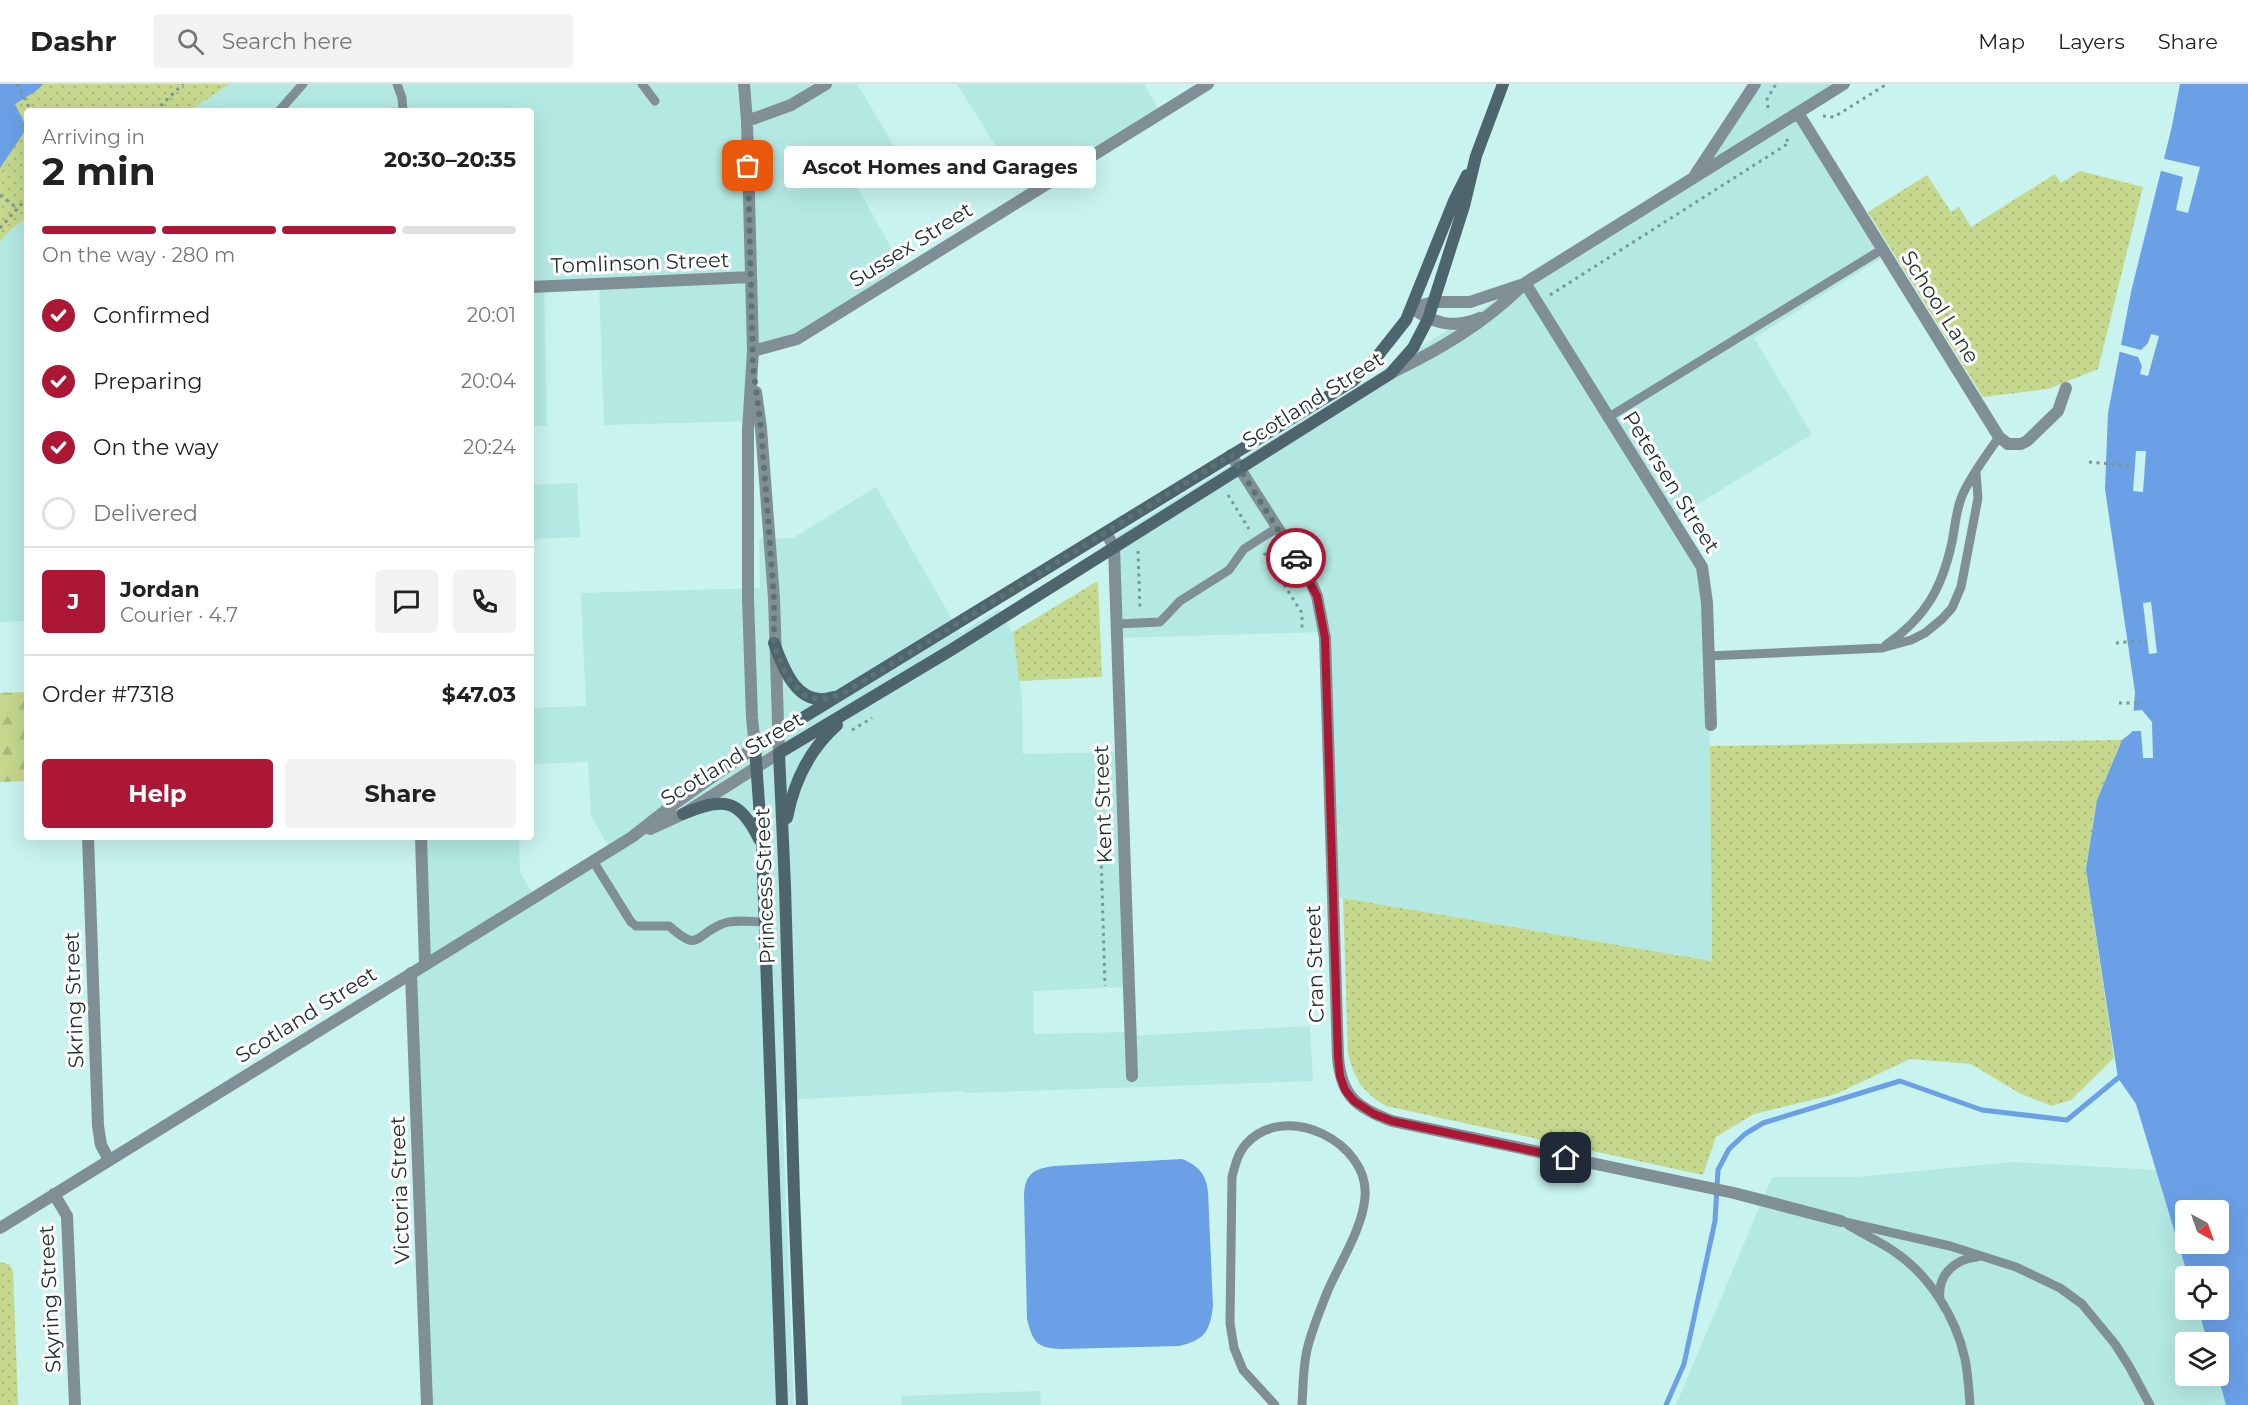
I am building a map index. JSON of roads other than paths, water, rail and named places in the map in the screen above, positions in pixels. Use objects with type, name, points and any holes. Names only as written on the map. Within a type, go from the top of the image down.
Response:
[{"type":"main road","points":[[1390,374],[1413,348],[1428,319],[1464,206],[1476,156],[1503,84]]},
{"type":"main road","name":"Scotland Street","points":[[755,747],[1353,381],[1392,341],[1412,308],[1454,201],[1476,156]]},
{"type":"main road","name":"Scotland Street","points":[[779,753],[854,710],[1390,374]]},
{"type":"main road","points":[[774,644],[787,677],[804,695],[820,700],[843,694]]},
{"type":"main road","points":[[783,839],[793,791],[804,765],[820,742],[854,710]]},
{"type":"main road","name":"Princess Street","points":[[755,747],[762,846],[782,1405]]},
{"type":"main road","name":"Princess Street","points":[[779,753],[802,1405]]},
{"type":"main road","points":[[683,814],[717,802],[734,807],[750,821],[762,846]]},
{"type":"street","name":"Princess Street","points":[[744,84],[753,351],[748,430],[748,598],[755,747]]},
{"type":"street","points":[[747,121],[791,105],[826,84]]},
{"type":"street","name":"Sussex Street","points":[[753,351],[797,339],[1208,84]]},
{"type":"street","points":[[1692,179],[1755,84]]},
{"type":"street","name":"Scotland Street","points":[[1390,374],[1425,357],[1492,313],[1525,284],[1844,84]]},
{"type":"street","name":"School Lane","points":[[1798,113],[1999,437]]},
{"type":"street","name":"Tomlinson Street","points":[[534,287],[751,278]]},
{"type":"street","name":"Scotland Street","points":[[1412,308],[1433,302],[1470,302],[1525,284]]},
{"type":"street","name":"Petersen Street","points":[[1525,284],[1702,567],[1707,603],[1711,724]]},
{"type":"street","name":"Scotland Street","points":[[1412,308],[1428,319],[1441,324],[1461,323],[1492,313]]},
{"type":"street","name":"Princess Street","points":[[753,367],[763,451],[774,598],[779,753]]},
{"type":"street","points":[[1999,437],[2008,444],[2021,444],[2027,441],[2053,418],[2062,404],[2066,388]]},
{"type":"street","name":"Cran Street","points":[[1231,455],[1307,574],[1323,617],[1326,650],[1338,1057],[1340,1076],[1345,1090],[1364,1108],[1392,1121],[1734,1192],[1841,1221]]},
{"type":"street","name":"Kent Street","points":[[1106,533],[1114,547],[1132,1076]]},
{"type":"street","name":"Scotland Street","points":[[0,1228],[632,837],[674,804],[755,747]]},
{"type":"street","name":"Scotland Street","points":[[632,837],[683,814],[779,753]]},
{"type":"street","name":"Skring Street","points":[[88,840],[98,1126],[101,1145],[109,1160]]},
{"type":"street","points":[[421,840],[425,964]]},
{"type":"street","name":"Victoria Street","points":[[411,973],[428,1405]]},
{"type":"street","name":"Skyring Street","points":[[54,1194],[67,1216],[75,1405]]},
{"type":"lane","points":[[282,108],[303,84]]},
{"type":"lane","points":[[397,84],[403,108]]},
{"type":"lane","points":[[642,84],[655,101]]},
{"type":"lane","points":[[1609,417],[1881,250]]},
{"type":"lane","points":[[1882,648],[1905,630],[1926,608],[1938,590],[1947,565],[1961,497],[1999,437]]},
{"type":"lane","points":[[1708,656],[1882,648],[1911,640],[1925,633],[1942,619],[1957,598],[1978,498],[1976,473]]},
{"type":"lane","points":[[1117,624],[1157,623],[1164,620],[1180,601],[1229,570],[1244,549],[1277,528]]},
{"type":"lane","points":[[593,861],[631,922],[636,926],[669,926],[683,939],[694,940],[723,923],[764,922]]},
{"type":"lane","points":[[1275,1405],[1243,1370],[1234,1348],[1230,1323],[1232,1177],[1237,1158],[1245,1145],[1257,1134],[1272,1126],[1289,1125],[1308,1128],[1328,1136],[1341,1146],[1352,1157],[1365,1186],[1365,1198],[1356,1230],[1327,1293],[1306,1353],[1302,1405]]},
{"type":"lane","points":[[1841,1221],[1950,1246],[2016,1268],[2060,1288],[2082,1304],[2117,1347],[2150,1405]]},
{"type":"lane","points":[[1841,1221],[1893,1250],[1909,1263],[1941,1300],[1958,1335],[1965,1360],[1970,1405]]},
{"type":"lane","points":[[1941,1300],[1939,1288],[1941,1279],[1948,1270],[1968,1257],[1979,1256]]},
{"type":"water","points":[[0,84],[43,84],[15,104],[24,122],[24,132],[0,168]]},
{"type":"water","points":[[2180,84],[2248,84],[2248,1405],[2226,1405],[2221,1386],[2229,1386],[2229,1332],[2205,1332],[2201,1320],[2229,1320],[2229,1266],[2185,1266],[2181,1254],[2229,1254],[2229,1200],[2175,1200],[2175,1233],[2136,1104],[2118,1078],[2086,869],[2097,800],[2122,740],[2132,732],[2135,692],[2105,489],[2108,413],[2131,292],[2172,126]]},
{"type":"water","points":[[1182,1159],[1201,1171],[1208,1192],[1213,1306],[1208,1328],[1200,1338],[1179,1346],[1062,1349],[1037,1343],[1031,1334],[1027,1319],[1024,1196],[1028,1178],[1036,1171],[1054,1166]]},
{"type":"waterway","points":[[1666,1405],[1684,1364],[1715,1221],[1718,1170],[1729,1149],[1745,1134],[1763,1123],[1900,1081],[1982,1110],[2067,1120],[2124,1075]]},
{"type":"place","name":"Ascot Homes and Garages","points":[[748,166]]}]
